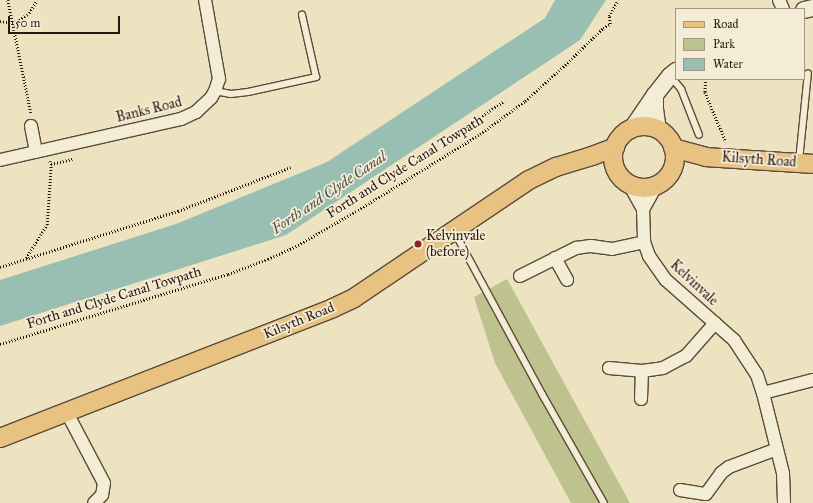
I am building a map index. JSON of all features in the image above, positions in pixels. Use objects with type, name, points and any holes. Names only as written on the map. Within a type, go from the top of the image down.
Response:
[{"type":"main road","points":[[576,161],[647,188],[656,186],[669,176],[675,162],[673,148],[665,134],[658,130],[644,127],[631,130],[619,140],[615,147],[614,164],[623,178]]},
{"type":"main road","name":"Kilsyth Road","points":[[0,438],[333,308],[354,298],[529,180],[556,167],[615,147]]},
{"type":"main road","name":"Kilsyth Road","points":[[673,148],[706,157],[806,164]]},
{"type":"main road","name":"Kilsyth Road","points":[[673,169],[706,157]]},
{"type":"street","points":[[205,0],[219,71],[216,91]]},
{"type":"street","points":[[631,130],[655,95],[673,74]]},
{"type":"street","name":"Banks Road","points":[[0,160],[181,119],[196,112],[216,91]]},
{"type":"street","points":[[655,95],[655,110],[658,130]]},
{"type":"street","points":[[32,122],[36,152]]},
{"type":"street","name":"Kelvinvale","points":[[623,178],[643,209],[644,242],[649,256],[666,280],[734,340],[757,375],[783,473],[784,503]]},
{"type":"street","points":[[643,209],[656,186]]},
{"type":"street","points":[[520,276],[555,258],[583,246],[612,249],[644,242]]},
{"type":"street","points":[[555,258],[567,280]]},
{"type":"street","name":"Kelvinvale","points":[[609,368],[642,371],[653,370],[674,363],[686,356],[715,323]]},
{"type":"street","points":[[641,399],[642,371]]},
{"type":"street","points":[[763,393],[813,380]]},
{"type":"street","points":[[66,411],[104,483],[102,495],[94,503]]},
{"type":"street","points":[[680,490],[708,498],[721,473],[729,467],[777,449]]},
{"type":"lane","points":[[216,91],[231,94],[316,77],[302,15]]},
{"type":"lane","points":[[806,164],[808,73]]},
{"type":"lane","points":[[676,80],[698,135]]},
{"type":"lane","points":[[454,232],[538,387],[604,503]]},
{"type":"path","points":[[8,0],[32,122]]},
{"type":"path","points":[[0,21],[12,23],[25,16],[37,0]]},
{"type":"path","name":"Forth and Clyde Canal Towpath","points":[[0,344],[228,274],[268,259],[298,245],[358,210],[480,134],[525,101],[603,28],[610,24],[609,16],[618,0]]},
{"type":"path","points":[[706,80],[705,92],[729,149],[730,158]]},
{"type":"path","points":[[447,139],[504,101]]},
{"type":"path","points":[[26,258],[47,225],[51,164]]},
{"type":"path","points":[[0,267],[178,211],[292,167]]},
{"type":"green space","points":[[507,279],[630,503],[571,503],[495,363],[474,297]]},
{"type":"water","name":"Forth and Clyde Canal","points":[[555,0],[606,0],[580,40],[286,235],[0,326],[0,280],[176,224],[327,162],[545,18]]},
{"type":"place","name":"Kelvinvale (before)","points":[[418,244]]}]
